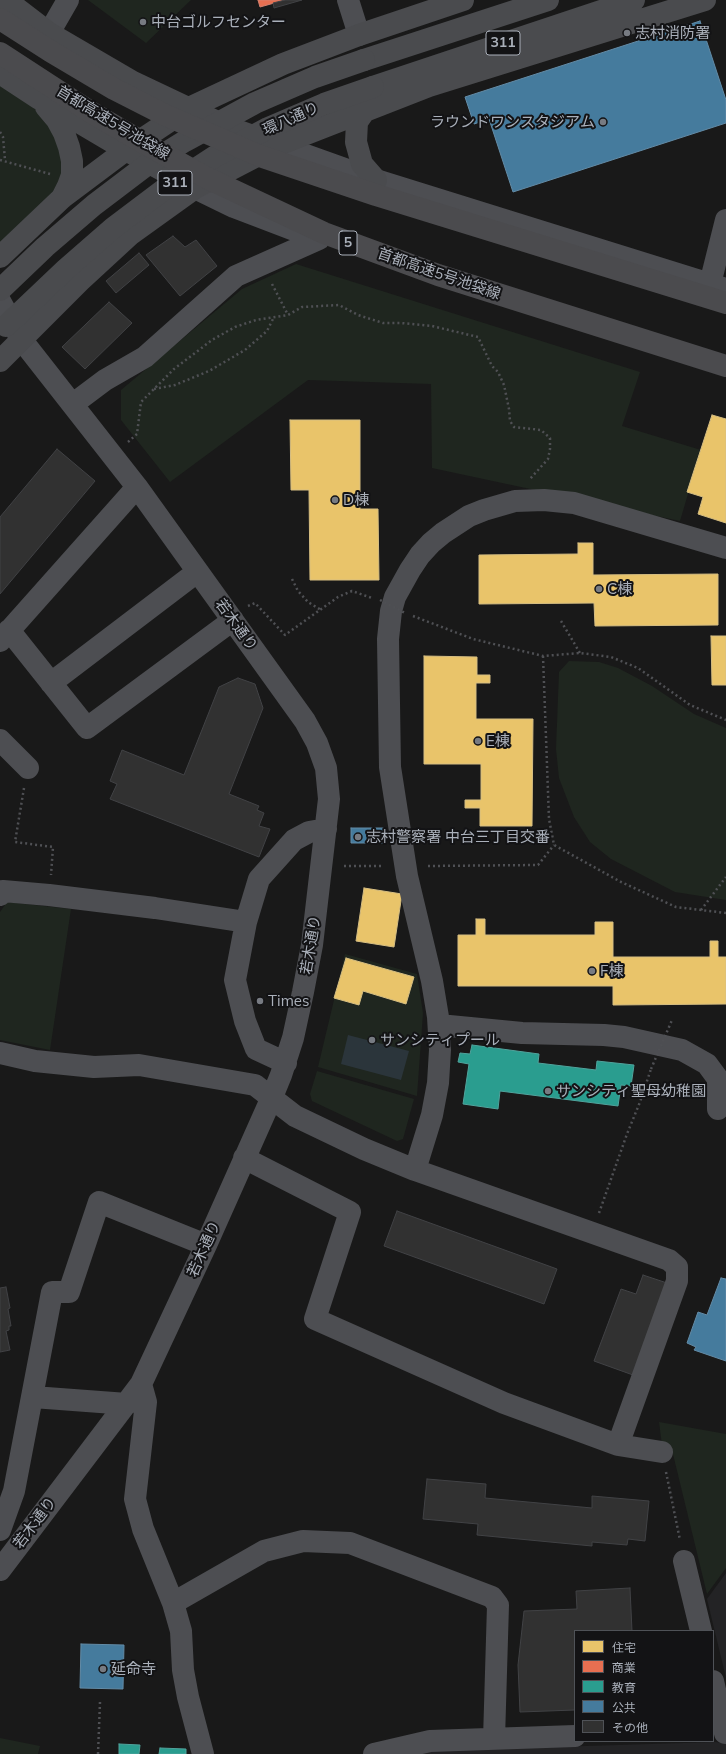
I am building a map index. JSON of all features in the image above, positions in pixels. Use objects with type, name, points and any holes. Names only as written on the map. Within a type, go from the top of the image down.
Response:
[{"type":"highway","name":"首都高速5号池袋線","points":[[0,19],[114,89],[187,125],[260,156],[376,195],[726,304]]},
{"type":"highway","name":"首都高速5号池袋線","points":[[0,53],[144,144],[207,178],[324,233],[438,275],[726,366]]},
{"type":"main road","points":[[6,0],[50,33],[133,82],[228,127],[278,145]]},
{"type":"main road","points":[[0,257],[62,198],[126,150],[189,108],[283,64],[359,35],[463,0]]},
{"type":"main road","name":"環八通り","points":[[0,290],[45,247],[94,205],[148,164],[219,122],[255,103],[314,77],[548,0]]},
{"type":"main road","name":"環八通り","points":[[0,332],[66,268],[112,228],[214,157],[268,128],[324,104],[451,60],[634,0]]},
{"type":"main road","points":[[0,361],[80,281],[131,234],[195,188],[278,145],[437,84],[705,0]]},
{"type":"main road","points":[[0,73],[38,98],[126,150],[195,188]]},
{"type":"main road","points":[[38,98],[57,120],[69,147],[72,161],[72,175],[62,198]]},
{"type":"main road","points":[[366,110],[357,122],[356,142],[362,164],[376,180]]},
{"type":"street","points":[[50,33],[68,0]]},
{"type":"street","points":[[348,0],[359,35]]},
{"type":"street","points":[[278,145],[376,180],[718,286],[726,220]]},
{"type":"street","points":[[195,188],[234,206],[320,240],[437,277],[726,363]]},
{"type":"street","points":[[73,404],[105,380],[145,357],[236,276],[320,240]]},
{"type":"street","name":"若木通り","points":[[0,301],[21,339],[137,487],[306,721],[317,743],[326,768],[329,799],[306,976],[293,1038],[286,1063],[272,1097],[206,1245],[141,1384],[0,1570]]},
{"type":"street","points":[[137,487],[5,636],[51,683],[87,728],[232,620]]},
{"type":"street","points":[[415,1170],[426,1137],[438,1083],[440,1050],[439,1025],[432,981],[407,876],[390,767],[388,639],[391,611],[395,597],[410,570],[431,543],[469,516],[500,504],[530,500],[559,501],[580,504],[726,548]]},
{"type":"street","points":[[51,683],[197,572]]},
{"type":"street","points":[[0,740],[28,768]]},
{"type":"street","points":[[286,1063],[256,1049],[245,1022],[235,980],[246,922],[259,878],[294,840],[309,832],[326,829]]},
{"type":"street","points":[[0,895],[3,891],[49,895],[147,907],[246,922]]},
{"type":"street","points":[[439,1025],[522,1033],[617,1036],[682,1050],[707,1064],[718,1079],[718,1109]]},
{"type":"street","points":[[0,1053],[35,1060],[94,1067],[139,1065],[255,1085],[295,1116],[364,1149],[415,1170],[669,1260],[677,1267],[677,1281],[618,1445]]},
{"type":"street","points":[[244,1158],[350,1212],[314,1319],[504,1403],[618,1445],[662,1452]]},
{"type":"street","points":[[0,1530],[14,1491],[52,1292],[69,1292],[99,1202],[206,1245]]},
{"type":"street","points":[[141,1384],[146,1402],[135,1499],[143,1529],[173,1603],[180,1631],[183,1670],[188,1697],[203,1754]]},
{"type":"street","points":[[33,1397],[127,1404]]},
{"type":"street","points":[[173,1603],[264,1551],[303,1541],[350,1543],[492,1598],[498,1605],[494,1739]]},
{"type":"street","points":[[684,1561],[701,1630]]},
{"type":"street","points":[[714,1688],[721,1733]]},
{"type":"street","points":[[374,1754],[430,1741],[574,1736]]},
{"type":"path","points":[[0,132],[3,137],[4,160]]},
{"type":"path","points":[[0,160],[51,175]]},
{"type":"path","points":[[270,280],[288,315]]},
{"type":"path","points":[[124,444],[137,434],[141,402],[174,369],[194,353],[235,326],[274,316],[288,315],[302,307],[339,305],[358,315],[382,323],[432,326],[478,337],[504,385],[510,421],[514,427],[541,430],[550,438],[548,459],[526,483]]},
{"type":"path","points":[[154,390],[175,385],[209,371],[245,350],[267,331],[274,316]]},
{"type":"path","points":[[292,579],[298,591],[308,602],[321,610]]},
{"type":"path","points":[[257,605],[285,635],[338,597],[352,591],[380,600],[429,624],[473,639],[543,656],[580,653],[611,657],[638,668],[690,705],[726,720]]},
{"type":"path","points":[[561,621],[580,653]]},
{"type":"path","points":[[427,866],[538,865],[554,844],[549,819],[543,656]]},
{"type":"path","points":[[28,768],[15,842],[53,847],[49,895]]},
{"type":"path","points":[[554,844],[621,882],[676,907],[726,913]]},
{"type":"path","points":[[344,866],[388,866]]},
{"type":"path","points":[[701,911],[726,877]]},
{"type":"path","points":[[597,1219],[640,1102],[650,1069],[672,1020]]},
{"type":"path","points":[[662,1452],[684,1561]]},
{"type":"path","points":[[98,1754],[100,1702]]},
{"type":"shaded area","name":"中台ゴルフセンター","points":[[88,0],[191,0],[146,43]]},
{"type":"shaded area","points":[[0,82],[36,105],[63,139],[63,183],[0,243]]},
{"type":"shaded area","points":[[296,264],[640,372],[622,426],[701,450],[680,521],[432,468],[431,384],[308,380],[170,482],[121,420],[121,390],[242,289]]},
{"type":"shaded area","points":[[569,661],[599,662],[618,668],[652,686],[694,714],[726,728],[726,900],[675,892],[611,859],[590,842],[574,817],[559,778],[556,749],[559,672]]},
{"type":"shaded area","points":[[7,902],[71,909],[50,1050],[0,1040],[0,912]]},
{"type":"shaded area","name":"サンシティプール","points":[[345,954],[417,974],[423,1013],[417,1096],[318,1067]]},
{"type":"shaded area","points":[[348,1035],[409,1051],[401,1080],[341,1064]]},
{"type":"shaded area","points":[[317,1071],[414,1099],[403,1139],[397,1141],[312,1101],[310,1094]]},
{"type":"shaded area","points":[[659,1422],[726,1434],[726,1568],[707,1594],[672,1450],[662,1445]]},
{"type":"shaded area","points":[[726,1573],[726,1678],[707,1599]]},
{"type":"shaded area","points":[[0,1738],[40,1746],[38,1754],[0,1754]]},
{"type":"shaded area","points":[[716,1742],[726,1744],[726,1754],[411,1754],[423,1751]]},
{"type":"building: 住宅","points":[[712,415],[726,419],[726,523],[698,514],[703,497],[687,492]]},
{"type":"building: 住宅","name":"D棟","points":[[290,420],[360,420],[360,509],[378,509],[379,580],[310,580],[309,490],[291,490]]},
{"type":"building: 住宅","name":"C棟","points":[[578,543],[593,543],[593,575],[718,574],[718,625],[595,626],[594,603],[479,604],[479,555],[578,554]]},
{"type":"building: 住宅","points":[[711,636],[726,636],[726,685],[712,685]]},
{"type":"building: 住宅","name":"E棟","points":[[424,656],[477,657],[477,675],[490,675],[490,683],[476,683],[476,719],[533,719],[532,826],[480,826],[480,808],[465,808],[465,800],[481,800],[481,764],[424,764]]},
{"type":"building: 住宅","points":[[364,888],[402,894],[394,947],[356,941]]},
{"type":"building: 住宅","name":"F棟","points":[[476,919],[485,919],[485,935],[595,935],[595,922],[613,922],[613,957],[710,957],[710,941],[718,941],[718,957],[726,957],[726,1004],[613,1005],[613,986],[458,986],[458,935],[476,935]]},
{"type":"building: 住宅","points":[[346,958],[414,977],[406,1004],[363,991],[359,1005],[334,998]]},
{"type":"building: 商業","points":[[258,0],[285,0],[260,7]]},
{"type":"building: 教育","points":[[472,1045],[539,1054],[538,1063],[596,1070],[597,1061],[634,1065],[631,1086],[621,1085],[618,1106],[500,1091],[498,1109],[463,1104],[469,1064],[458,1062],[460,1053],[470,1054]]},
{"type":"building: 教育","points":[[119,1744],[140,1745],[139,1754],[119,1754]]},
{"type":"building: 教育","points":[[160,1748],[186,1749],[186,1754],[159,1754]]},
{"type":"building: 公共","points":[[700,21],[726,100],[726,123],[513,192],[489,119],[474,124],[465,97]]},
{"type":"building: 公共","points":[[351,828],[384,828],[384,843],[351,843]]},
{"type":"building: 公共","points":[[721,1278],[726,1279],[726,1361],[694,1350],[696,1347],[687,1343],[698,1312],[707,1315]]},
{"type":"building: 公共","points":[[81,1644],[124,1645],[123,1689],[80,1688]]},
{"type":"building: その他","points":[[285,0],[302,0],[274,8],[273,3]]},
{"type":"building: その他","points":[[173,236],[185,247],[196,240],[217,266],[180,296],[146,255]]},
{"type":"building: その他","points":[[139,253],[149,265],[116,293],[106,281]]},
{"type":"building: その他","points":[[109,302],[132,323],[85,369],[62,347]]},
{"type":"building: その他","points":[[57,449],[95,481],[0,594],[0,517]]},
{"type":"building: その他","points":[[238,678],[255,684],[263,708],[229,794],[259,806],[257,810],[264,813],[259,826],[270,829],[259,857],[110,799],[117,784],[110,781],[122,750],[184,775],[219,687]]},
{"type":"building: その他","points":[[397,1211],[557,1269],[544,1304],[384,1246]]},
{"type":"building: その他","points":[[643,1275],[667,1283],[633,1375],[594,1361],[621,1289],[636,1294]]},
{"type":"building: その他","points":[[6,1287],[10,1308],[8,1309],[11,1326],[9,1326],[9,1330],[6,1331],[10,1350],[0,1352],[0,1288]]},
{"type":"building: その他","points":[[427,1479],[486,1484],[485,1498],[592,1508],[592,1496],[649,1501],[645,1541],[628,1539],[627,1545],[592,1542],[592,1546],[477,1535],[478,1524],[423,1519]]},
{"type":"building: その他","points":[[630,1588],[632,1630],[574,1630],[574,1710],[520,1712],[518,1665],[524,1611],[577,1609],[576,1591]]},
{"type":"place","name":"中台ゴルフセンター","points":[[143,22]]},
{"type":"place","name":"志村消防署","points":[[627,33]]},
{"type":"place","name":"ラウンドワンスタジアム","points":[[603,122]]},
{"type":"place","name":"D棟","points":[[335,500]]},
{"type":"place","name":"C棟","points":[[599,589]]},
{"type":"place","name":"E棟","points":[[478,741]]},
{"type":"place","name":"志村警察署 中台三丁目交番","points":[[358,837]]},
{"type":"place","name":"F棟","points":[[592,971]]},
{"type":"place","name":"Times","points":[[260,1001]]},
{"type":"place","name":"サンシティプール","points":[[372,1040]]},
{"type":"place","name":"サンシティ聖母幼稚園","points":[[548,1091]]},
{"type":"place","name":"延命寺","points":[[103,1669]]}]
